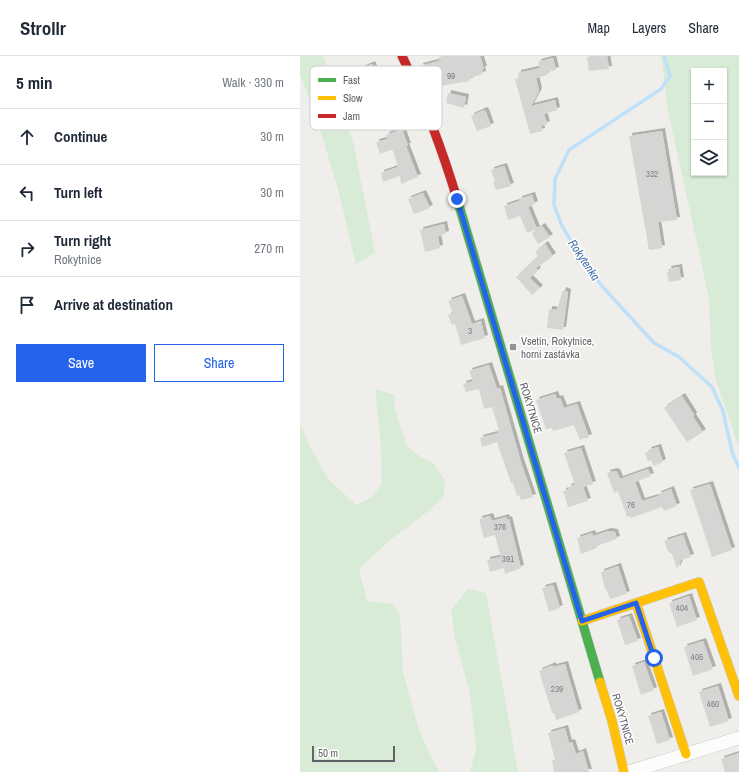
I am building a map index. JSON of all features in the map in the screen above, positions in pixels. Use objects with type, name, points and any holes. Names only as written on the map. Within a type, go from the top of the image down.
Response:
[{"type":"main road","name":"ROKYTNICE","points":[[402,56],[407,66]]},
{"type":"main road","name":"ROKYTNICE","points":[[434,130],[445,159],[612,721],[624,772]]},
{"type":"main road","points":[[582,621],[699,582],[739,696]]},
{"type":"main road","points":[[636,603],[686,754]]},
{"type":"street","points":[[629,772],[739,738]]},
{"type":"green space","points":[[300,56],[323,56],[326,66],[310,66],[310,101],[300,73]]},
{"type":"green space","points":[[659,56],[739,56],[739,448],[716,380],[711,348],[709,298],[667,106],[662,60]]},
{"type":"green space","points":[[320,130],[349,130],[353,142],[375,253],[356,264],[338,189]]},
{"type":"green space","points":[[375,389],[395,395],[394,407],[407,446],[421,457],[434,464],[445,480],[444,496],[427,512],[390,540],[359,569],[367,601],[393,604],[400,614],[403,672],[418,727],[439,772],[300,772],[300,424],[310,447],[329,480],[356,505],[371,498],[382,484],[381,448]]},
{"type":"green space","points":[[468,589],[486,593],[518,772],[470,772],[476,750],[470,693],[455,638],[451,610]]},
{"type":"building","points":[[480,56],[484,69],[482,69],[483,74],[469,78],[470,81],[442,86],[442,66],[420,66],[439,61],[439,57]]},
{"type":"building","points":[[607,56],[609,69],[589,71],[587,57]]},
{"type":"building","points":[[553,58],[556,70],[547,72],[547,75],[536,78],[539,91],[531,106],[555,100],[557,110],[544,114],[547,124],[541,126],[542,131],[530,134],[515,79],[519,78],[518,73],[540,68],[538,62]]},
{"type":"building","points":[[448,93],[466,97],[464,108],[446,103]]},
{"type":"building","points":[[484,110],[491,126],[477,131],[471,116]]},
{"type":"building","points":[[402,130],[408,146],[406,146],[418,177],[401,184],[400,176],[383,182],[381,173],[398,167],[393,151],[391,150],[380,154],[376,142],[388,139],[386,135]]},
{"type":"building","points":[[662,131],[677,220],[658,222],[662,248],[649,250],[629,136]]},
{"type":"building","points":[[504,166],[511,186],[496,190],[491,170]]},
{"type":"building","points":[[423,193],[430,208],[414,214],[408,199]]},
{"type":"building","points":[[532,195],[535,204],[528,207],[537,229],[527,233],[520,216],[508,220],[504,206]]},
{"type":"building","points":[[444,224],[446,234],[438,236],[440,248],[425,252],[420,230]]},
{"type":"building","points":[[542,226],[550,237],[538,244],[532,233]]},
{"type":"building","points":[[545,244],[553,256],[536,268],[538,270],[530,278],[540,288],[532,295],[516,277],[538,256],[535,252]]},
{"type":"building","points":[[679,267],[681,280],[669,282],[667,272],[669,272],[668,269]]},
{"type":"building","points":[[563,290],[568,292],[563,330],[547,328],[549,309],[557,310]]},
{"type":"building","points":[[462,296],[472,324],[481,321],[485,338],[461,345],[455,324],[452,325],[448,315],[453,313],[448,301]]},
{"type":"building","points":[[489,365],[497,389],[500,388],[521,462],[533,497],[521,500],[519,495],[517,496],[497,442],[482,447],[480,438],[498,433],[497,430],[499,430],[492,407],[484,409],[479,389],[466,392],[463,384],[473,381],[469,371]]},
{"type":"building","points":[[555,394],[557,399],[560,398],[564,408],[577,404],[589,437],[580,440],[574,425],[553,431],[552,428],[546,429],[536,400]]},
{"type":"building","points":[[682,396],[703,432],[687,442],[664,408]]},
{"type":"building","points":[[658,447],[663,462],[654,466],[651,460],[648,461],[645,453],[649,452],[648,450]]},
{"type":"building","points":[[581,448],[593,484],[583,487],[588,501],[568,507],[563,491],[569,489],[568,487],[575,485],[564,453]]},
{"type":"building","points":[[648,469],[651,476],[635,482],[642,501],[659,496],[658,494],[671,489],[677,506],[664,511],[662,507],[631,518],[630,516],[627,517],[618,491],[614,493],[607,473],[614,471],[617,472],[620,479]]},
{"type":"building","points":[[710,484],[732,550],[712,557],[690,490]]},
{"type":"building","points":[[490,516],[492,521],[506,517],[507,520],[509,519],[521,568],[505,574],[504,568],[490,572],[487,560],[500,557],[500,554],[495,535],[484,538],[479,519]]},
{"type":"building","points":[[608,531],[615,532],[617,539],[596,546],[597,548],[581,554],[577,538],[592,533],[593,536]]},
{"type":"building","points":[[683,535],[691,557],[681,560],[677,569],[672,554],[668,551],[664,541]]},
{"type":"building","points":[[618,566],[627,594],[610,599],[605,589],[601,572]]},
{"type":"building","points":[[553,585],[560,608],[549,612],[542,588]]},
{"type":"building","points":[[689,596],[697,620],[677,627],[669,603]]},
{"type":"building","points":[[629,616],[638,641],[625,645],[617,620]]},
{"type":"building","points":[[703,641],[713,669],[693,676],[684,647]]},
{"type":"building","points":[[644,662],[654,690],[641,695],[632,666]]},
{"type":"building","points":[[565,664],[579,712],[556,720],[554,713],[552,713],[539,671],[553,665],[553,667]]},
{"type":"building","points":[[718,686],[729,721],[710,727],[699,692]]},
{"type":"building","points":[[661,712],[670,740],[657,744],[648,716]]},
{"type":"building","points":[[565,728],[569,743],[572,742],[576,754],[583,751],[589,772],[554,772],[552,760],[555,760],[548,733]]},
{"type":"building","points":[[739,753],[739,772],[725,772],[721,759]]},
{"type":"waterway","name":"Rokytenka","points":[[664,56],[670,76],[661,89],[569,150],[555,179],[554,205],[562,226],[581,257],[601,285],[654,343],[679,357],[712,387],[723,411],[732,452],[739,468]]},
{"type":"traffic: fast","points":[[458,202],[600,682]]},
{"type":"traffic: slow","points":[[582,621],[699,582],[739,696]]},
{"type":"traffic: slow","points":[[636,603],[686,754]]},
{"type":"traffic: slow","points":[[600,682],[612,721],[624,772]]},
{"type":"traffic: jam","points":[[402,56],[406,66]]},
{"type":"traffic: jam","points":[[434,130],[458,202]]},
{"type":"place","name":"Vsetín, Rokytnice, horní zastávka","points":[[513,347]]},
{"type":"route","points":[[457,199],[582,621],[636,603],[654,658]]}]
